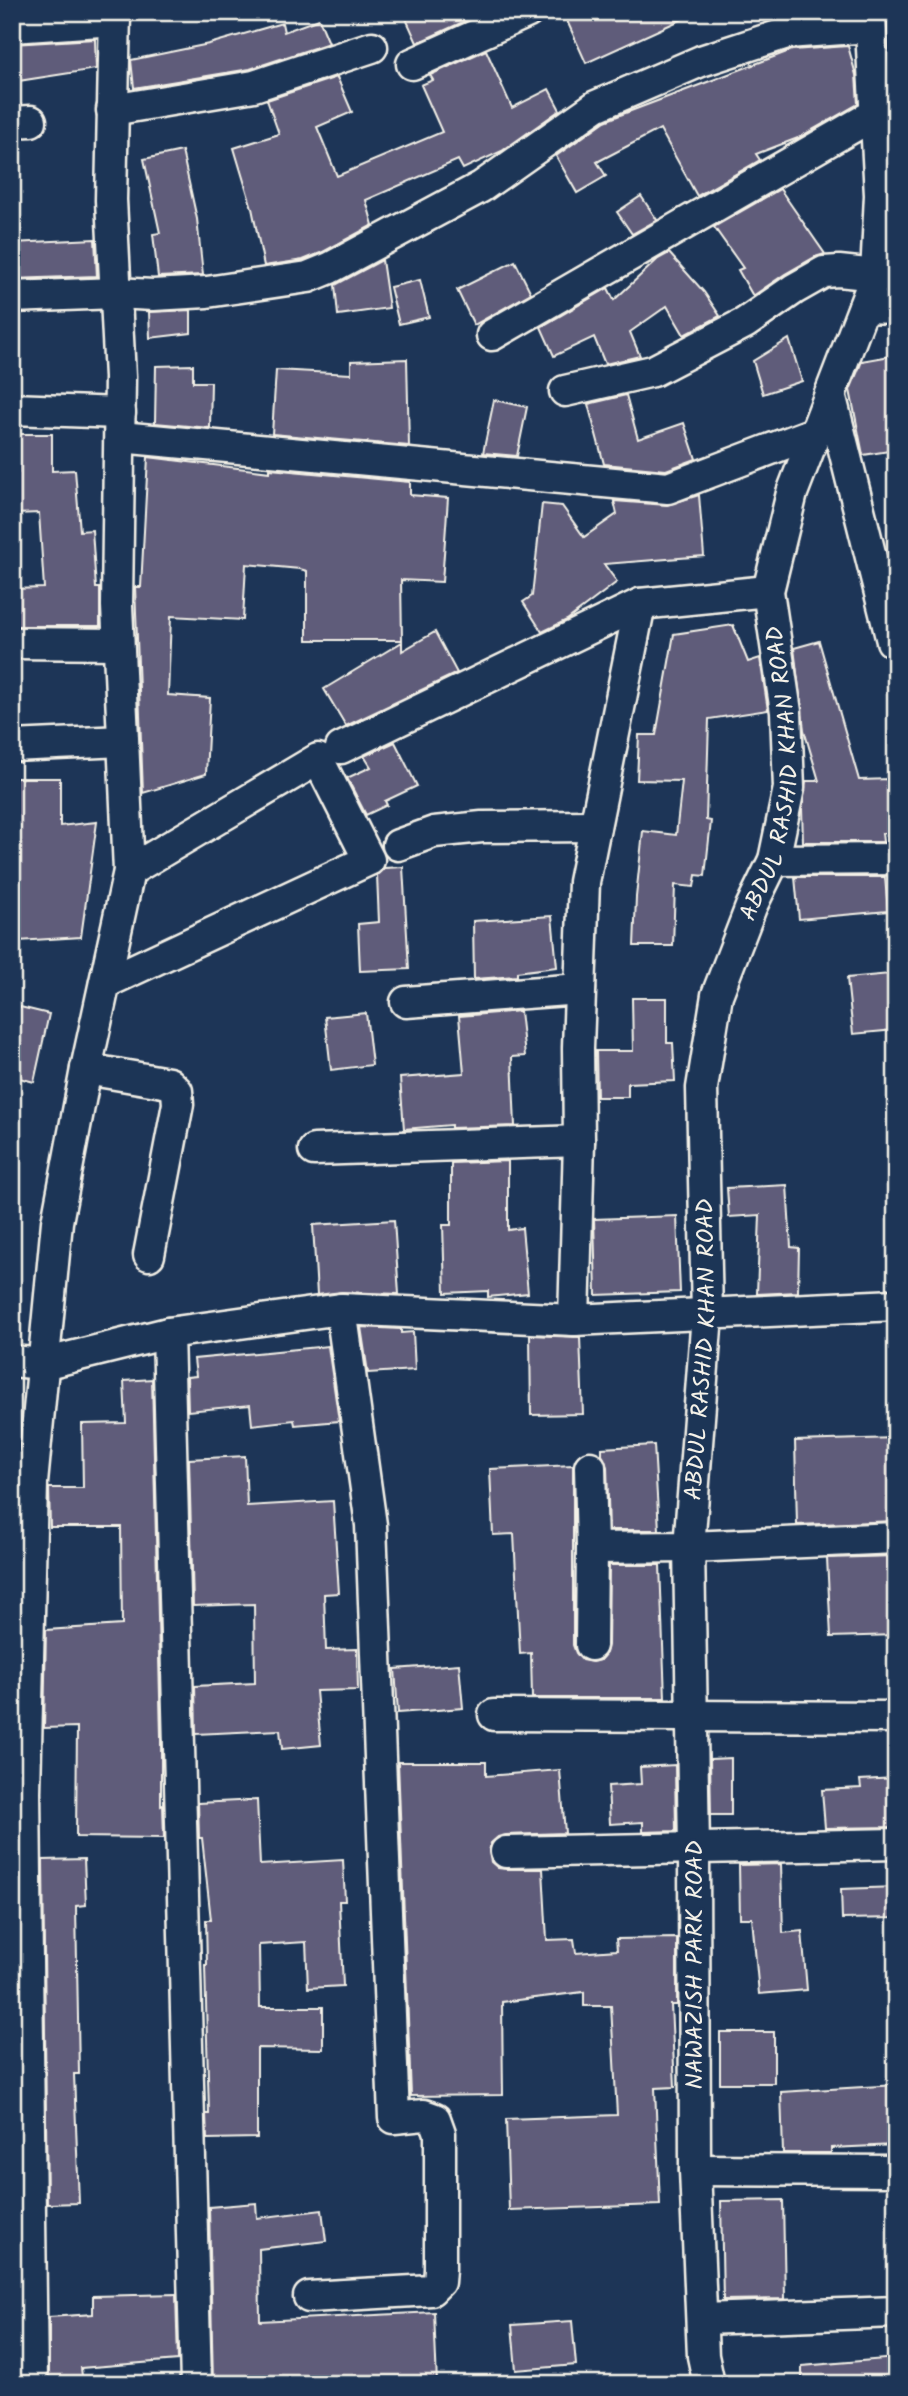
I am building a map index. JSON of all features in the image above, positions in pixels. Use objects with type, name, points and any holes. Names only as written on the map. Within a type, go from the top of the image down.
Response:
[{"type":"street","points":[[412,64],[528,12]]},
{"type":"street","points":[[12,27],[115,16],[111,200],[120,377],[117,606],[129,871],[86,1069],[57,1222],[32,1483],[21,1543],[25,1792],[21,2320],[32,2384]]},
{"type":"street","points":[[12,297],[206,292],[308,276],[330,268],[481,187],[596,106],[701,61],[787,33],[870,20]]},
{"type":"street","name":"ABDUL RASHID KHAN ROAD","points":[[689,1546],[707,1315],[702,1088],[718,995],[751,907],[774,860],[789,788],[786,712],[768,591],[792,494],[876,275],[880,195],[870,20]]},
{"type":"street","points":[[112,110],[254,86],[372,47]]},
{"type":"street","points":[[492,335],[875,114]]},
{"type":"street","points":[[565,391],[653,371],[745,323],[824,272],[876,275]]},
{"type":"street","points":[[864,307],[896,307]]},
{"type":"street","points":[[830,394],[892,640]]},
{"type":"street","points":[[12,409],[120,425],[668,488],[816,432]]},
{"type":"street","points":[[341,748],[640,604],[768,591]]},
{"type":"street","points":[[574,1320],[584,882],[640,604]]},
{"type":"street","points":[[12,643],[118,644]]},
{"type":"street","points":[[12,746],[123,741]]},
{"type":"street","points":[[105,983],[369,860],[318,760],[129,871]]},
{"type":"street","points":[[398,845],[434,832],[482,827],[595,826]]},
{"type":"street","points":[[774,860],[896,859]]},
{"type":"street","points":[[406,1002],[580,989]]},
{"type":"street","points":[[86,1069],[169,1083],[177,1091],[178,1104],[149,1255]]},
{"type":"street","points":[[314,1150],[579,1141]]},
{"type":"street","points":[[12,1361],[43,1364],[168,1333],[341,1309],[574,1320],[896,1306]]},
{"type":"street","points":[[309,2297],[431,2290],[439,2282],[440,2133],[435,2119],[424,2115],[394,2118],[371,1525],[341,1309]]},
{"type":"street","points":[[168,1333],[196,2384]]},
{"type":"street","points":[[590,1466],[592,1645]]},
{"type":"street","points":[[592,1548],[896,1538]]},
{"type":"street","name":"NAWAZISH PARK ROAD","points":[[689,1546],[695,2170],[703,2356],[709,2384]]},
{"type":"street","points":[[494,1714],[896,1717]]},
{"type":"street","points":[[506,1852],[896,1844]]},
{"type":"street","points":[[695,2170],[896,2171]]},
{"type":"street","points":[[703,2319],[896,2312]]},
{"type":"building","points":[[403,12],[485,12],[417,43]]},
{"type":"building","points":[[563,12],[698,12],[586,63]]},
{"type":"building","points":[[319,19],[329,43],[250,69],[134,88],[131,60],[209,44],[282,23],[284,32]]},
{"type":"building","points":[[95,39],[96,69],[12,82],[12,44]]},
{"type":"building","points":[[848,46],[856,75],[858,104],[798,138],[756,154],[760,160],[697,196],[660,129],[597,162],[606,176],[577,193],[556,156],[605,121],[792,50]]},
{"type":"building","points":[[486,50],[512,108],[549,89],[560,110],[502,151],[463,169],[458,160],[366,200],[373,225],[323,252],[303,260],[264,266],[252,208],[234,148],[279,134],[267,100],[337,77],[352,112],[317,127],[337,176],[442,132],[421,85],[433,80],[430,75]]},
{"type":"building","points":[[182,151],[197,219],[203,275],[158,277],[153,234],[160,233],[144,159]]},
{"type":"building","points":[[780,189],[825,254],[785,274],[753,296],[738,270],[743,268],[714,227]]},
{"type":"building","points":[[641,196],[657,220],[632,234],[617,212]]},
{"type":"building","points":[[95,239],[97,276],[12,279],[12,243]]},
{"type":"building","points":[[669,253],[704,292],[720,316],[684,335],[667,306],[630,332],[640,356],[605,364],[594,337],[554,356],[541,327],[608,288],[614,300],[658,259]]},
{"type":"building","points":[[382,260],[389,308],[338,315],[335,285]]},
{"type":"building","points":[[515,261],[531,293],[474,325],[457,290]]},
{"type":"building","points":[[420,280],[429,317],[399,324],[390,287]]},
{"type":"building","points":[[191,310],[191,333],[150,338],[149,312]]},
{"type":"building","points":[[789,339],[802,381],[763,394],[753,361]]},
{"type":"building","points":[[896,355],[896,450],[863,455],[850,390],[862,361]]},
{"type":"building","points":[[407,359],[409,446],[272,434],[276,370],[351,374],[351,361]]},
{"type":"building","points":[[193,365],[193,382],[211,382],[210,428],[155,423],[156,366]]},
{"type":"building","points":[[626,395],[638,439],[684,423],[696,459],[666,470],[604,464],[588,404]]},
{"type":"building","points":[[494,400],[527,407],[517,456],[483,453]]},
{"type":"building","points":[[18,434],[52,434],[52,471],[75,470],[80,531],[92,530],[96,588],[100,588],[100,626],[12,626],[12,589],[44,588],[39,513],[15,514],[12,474],[18,473]]},
{"type":"building","points":[[148,457],[270,472],[270,469],[410,482],[410,495],[448,498],[442,582],[401,580],[402,640],[307,640],[307,571],[300,569],[246,564],[243,620],[171,616],[168,695],[210,698],[206,774],[143,793],[135,587],[141,587]]},
{"type":"building","points":[[699,495],[704,556],[604,564],[617,582],[567,620],[542,632],[523,602],[532,596],[542,504],[562,506],[584,537],[617,514],[614,501],[667,505]]},
{"type":"building","points":[[733,625],[748,662],[760,658],[768,710],[709,719],[706,820],[711,821],[705,876],[696,875],[694,887],[675,885],[673,946],[634,946],[643,831],[676,835],[682,781],[637,780],[639,735],[656,735],[674,634]]},
{"type":"building","points":[[435,632],[457,673],[346,726],[324,689],[402,642],[402,651]]},
{"type":"building","points":[[819,641],[859,780],[890,779],[892,833],[882,833],[883,842],[803,842],[802,809],[806,781],[819,781],[804,730],[794,648]]},
{"type":"building","points":[[395,742],[417,786],[385,801],[387,805],[366,815],[347,778],[371,767],[364,756]]},
{"type":"building","points":[[12,778],[60,778],[60,826],[97,822],[81,937],[18,941],[12,899]]},
{"type":"building","points":[[403,867],[409,969],[360,971],[358,924],[379,922],[377,875],[384,868]]},
{"type":"building","points":[[795,877],[885,877],[888,911],[799,919]]},
{"type":"building","points":[[552,916],[557,967],[517,972],[517,976],[474,979],[473,921]]},
{"type":"building","points":[[890,974],[895,1030],[853,1034],[847,978]]},
{"type":"building","points":[[632,998],[667,998],[667,1043],[673,1043],[675,1081],[628,1083],[628,1097],[597,1097],[596,1051],[633,1051]]},
{"type":"building","points":[[12,1005],[49,1014],[34,1082],[12,1076]]},
{"type":"building","points":[[520,1011],[525,1056],[512,1057],[515,1126],[451,1128],[451,1125],[404,1129],[400,1078],[464,1073],[459,1016]]},
{"type":"building","points":[[366,1013],[372,1065],[331,1070],[325,1017]]},
{"type":"building","points":[[508,1161],[508,1230],[522,1228],[528,1293],[488,1297],[488,1291],[445,1293],[443,1225],[451,1225],[451,1163]]},
{"type":"building","points":[[787,1185],[791,1247],[799,1248],[798,1292],[757,1294],[760,1215],[729,1217],[727,1188]]},
{"type":"building","points":[[677,1216],[680,1292],[596,1295],[594,1219]]},
{"type":"building","points":[[394,1220],[399,1294],[342,1292],[317,1295],[313,1225]]},
{"type":"building","points":[[361,1327],[401,1329],[401,1333],[413,1332],[415,1370],[368,1373]]},
{"type":"building","points":[[530,1335],[580,1337],[583,1414],[531,1415]]},
{"type":"building","points":[[328,1346],[339,1421],[295,1425],[294,1420],[252,1425],[250,1405],[188,1411],[187,1377],[196,1376],[194,1359]]},
{"type":"building","points":[[152,1379],[161,1806],[163,1805],[164,1838],[76,1837],[77,1727],[44,1728],[46,1630],[122,1625],[121,1527],[50,1527],[49,1488],[83,1488],[82,1424],[126,1423],[124,1381]]},
{"type":"building","points":[[896,1438],[896,1521],[797,1525],[795,1441]]},
{"type":"building","points":[[654,1445],[659,1530],[609,1530],[607,1467],[602,1448]]},
{"type":"building","points":[[245,1456],[247,1506],[333,1501],[339,1593],[324,1594],[326,1650],[357,1649],[358,1690],[316,1691],[321,1745],[282,1749],[280,1730],[196,1734],[195,1686],[255,1683],[254,1604],[193,1606],[189,1459]]},
{"type":"building","points":[[573,1465],[573,1645],[576,1653],[582,1660],[592,1662],[600,1660],[606,1653],[609,1565],[660,1565],[665,1698],[532,1698],[531,1653],[520,1654],[514,1534],[493,1535],[490,1469]]},
{"type":"building","points":[[896,1556],[896,1635],[831,1637],[827,1558]]},
{"type":"building","points":[[459,1664],[463,1708],[398,1713],[395,1669]]},
{"type":"building","points":[[731,1758],[731,1815],[711,1815],[710,1759]]},
{"type":"building","points":[[398,1762],[486,1762],[486,1776],[560,1770],[565,1833],[498,1837],[491,1843],[491,1862],[498,1868],[543,1869],[547,1940],[574,1939],[576,1953],[617,1950],[616,1939],[677,1938],[677,2005],[671,2005],[675,2087],[655,2088],[660,2205],[509,2210],[506,2119],[617,2115],[611,2006],[584,2006],[584,1992],[502,2002],[503,2095],[411,2096]]},
{"type":"building","points":[[675,1765],[676,1831],[643,1832],[643,1822],[610,1824],[608,1786],[641,1784],[640,1767]]},
{"type":"building","points":[[896,1778],[896,1827],[825,1828],[822,1790],[861,1788],[860,1780]]},
{"type":"building","points":[[257,1800],[260,1865],[343,1860],[345,1901],[339,1901],[343,1986],[308,1988],[306,1942],[259,1945],[260,2007],[323,2007],[323,2049],[257,2048],[257,2138],[207,2139],[206,2114],[209,2114],[205,1965],[206,1920],[211,1920],[202,1838],[199,1838],[198,1803]]},
{"type":"building","points":[[84,1859],[86,1905],[76,1906],[79,2074],[74,2074],[79,2203],[47,2204],[43,1860]]},
{"type":"building","points":[[781,1864],[783,1933],[802,1931],[807,1990],[759,1994],[752,1918],[740,1918],[739,1865]]},
{"type":"building","points":[[896,1887],[896,1918],[842,1919],[841,1889]]},
{"type":"building","points":[[720,2032],[774,2032],[774,2083],[720,2083]]},
{"type":"building","points":[[896,2085],[896,2145],[831,2148],[831,2153],[783,2153],[781,2092]]},
{"type":"building","points":[[783,2200],[785,2299],[723,2300],[721,2201]]},
{"type":"building","points":[[256,2203],[257,2218],[322,2210],[326,2241],[259,2249],[260,2321],[434,2312],[437,2384],[213,2384],[209,2207]]},
{"type":"building","points":[[176,2294],[178,2360],[81,2368],[83,2384],[49,2384],[49,2317],[93,2314],[93,2296]]},
{"type":"building","points":[[572,2321],[576,2365],[516,2370],[512,2325]]},
{"type":"building","points":[[896,2358],[896,2384],[802,2384],[802,2366]]}]
